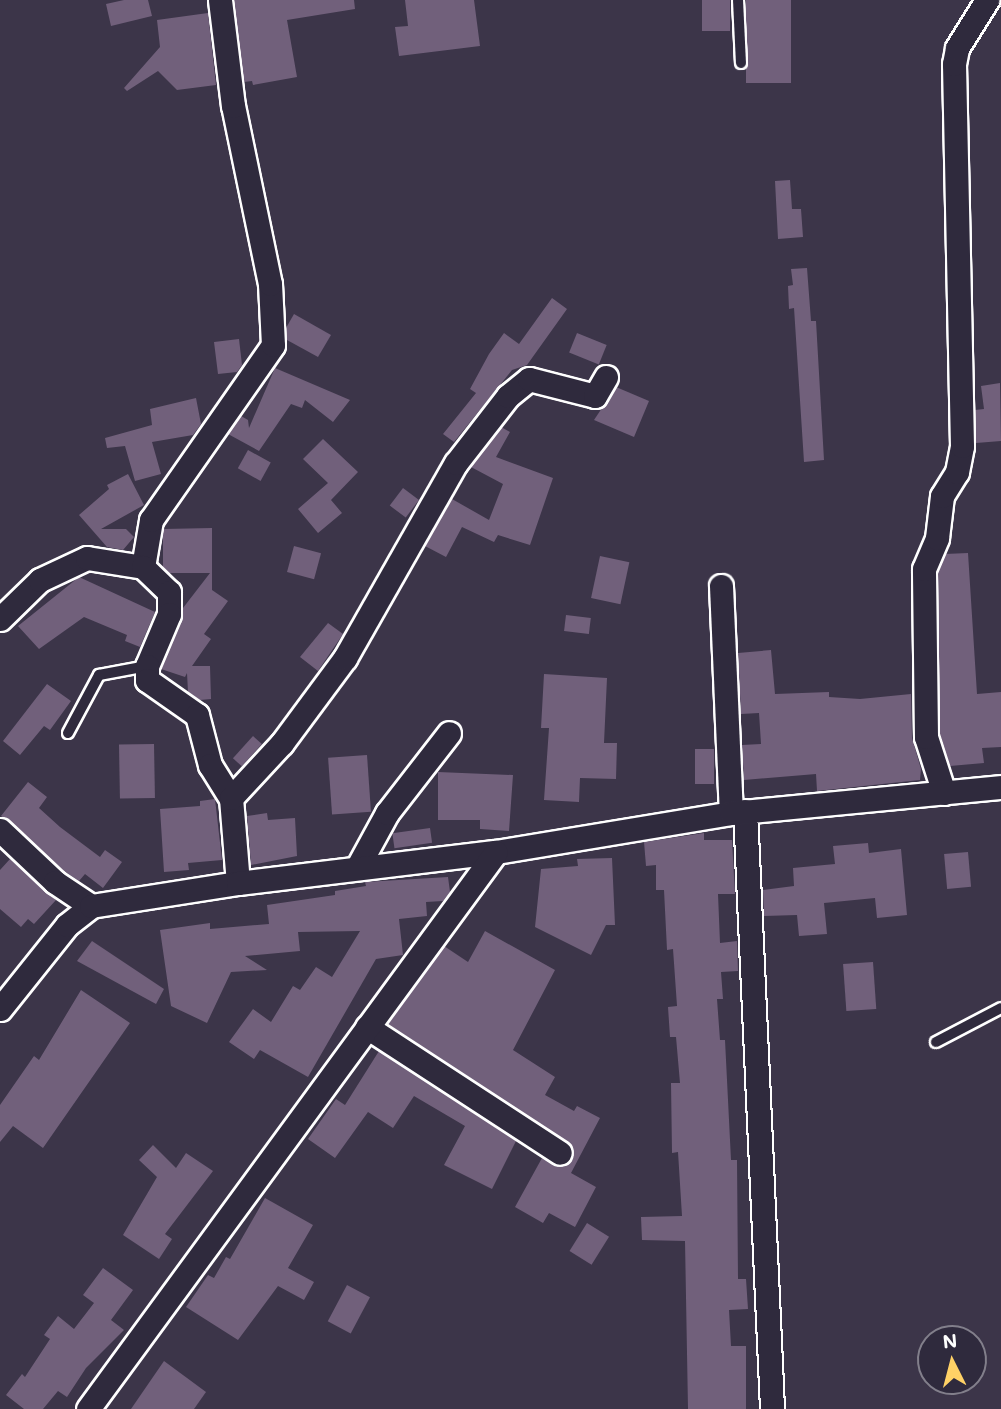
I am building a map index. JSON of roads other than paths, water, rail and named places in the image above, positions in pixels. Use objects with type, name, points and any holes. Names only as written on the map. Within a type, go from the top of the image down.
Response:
[{"type":"street","points":[[143,567],[151,520],[273,345],[270,284],[233,106],[220,0]]},
{"type":"street","points":[[944,793],[926,737],[924,569],[937,538],[942,496],[957,472],[962,446],[954,64],[957,48],[987,0]]},
{"type":"street","points":[[231,798],[282,743],[345,658],[457,463],[508,396],[529,379],[595,396],[606,377]]},
{"type":"street","points":[[0,620],[40,580],[87,558],[143,567],[169,592],[171,602],[147,666],[147,680],[197,715],[210,765],[231,798],[237,883]]},
{"type":"street","points":[[721,586],[738,812],[772,1409]]},
{"type":"street","points":[[357,868],[387,813],[449,733]]},
{"type":"street","points":[[0,1009],[67,925],[91,906],[237,883],[496,852],[738,812],[1001,787]]},
{"type":"street","points":[[0,830],[55,882],[91,906]]},
{"type":"street","points":[[88,1409],[496,852]]},
{"type":"street","points":[[366,1027],[560,1153]]},
{"type":"lane","points":[[738,0],[741,63]]},
{"type":"lane","points":[[68,733],[99,674],[147,666]]},
{"type":"lane","points":[[936,1042],[1001,1008]]}]
